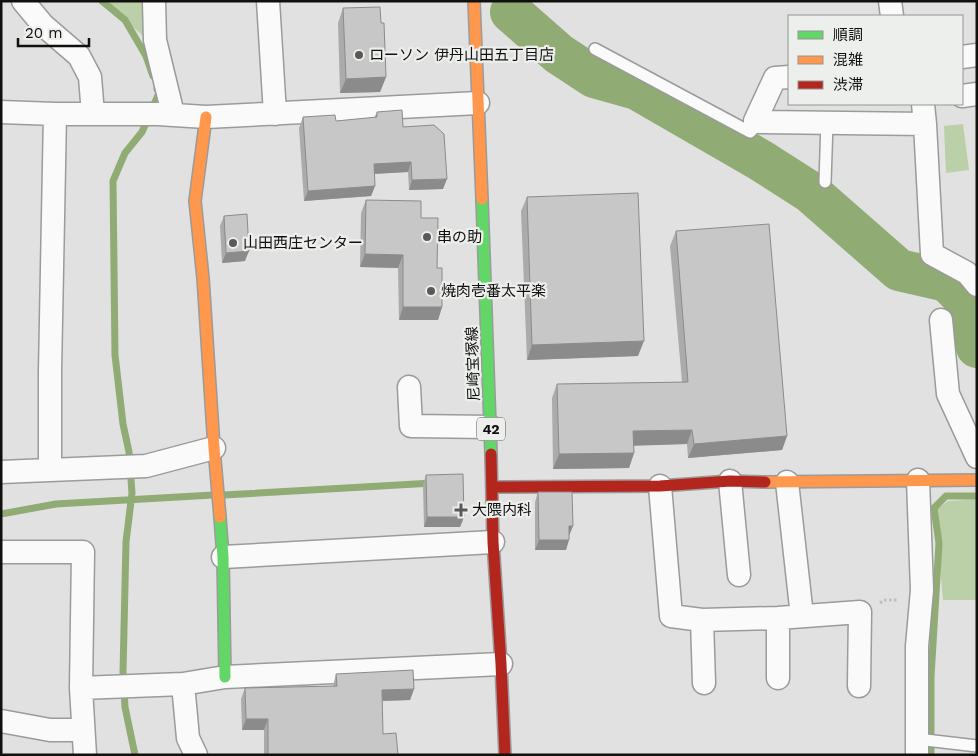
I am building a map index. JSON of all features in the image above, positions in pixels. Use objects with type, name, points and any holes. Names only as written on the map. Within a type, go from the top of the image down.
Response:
[{"type":"street","points":[[23,1],[43,26],[79,56],[90,77],[94,114]]},
{"type":"street","points":[[154,1],[158,114]]},
{"type":"street","points":[[268,1],[275,114]]},
{"type":"street","name":"尼崎宝塚線","points":[[474,1],[491,427],[493,542],[501,664],[504,755]]},
{"type":"street","points":[[890,1],[892,15]]},
{"type":"street","points":[[963,57],[977,55]]},
{"type":"street","points":[[788,77],[775,78],[755,121],[827,122],[924,114],[932,254],[967,273],[977,285]]},
{"type":"street","points":[[963,96],[977,94]]},
{"type":"street","points":[[1,112],[158,114],[206,117],[478,103]]},
{"type":"street","points":[[50,470],[55,114]]},
{"type":"street","points":[[206,117],[195,201],[223,557],[225,677]]},
{"type":"street","points":[[941,320],[948,394],[977,457]]},
{"type":"street","points":[[410,387],[411,426],[491,427]]},
{"type":"street","points":[[1,472],[146,466],[214,448]]},
{"type":"street","points":[[917,747],[917,646],[922,590],[918,480]]},
{"type":"street","points":[[492,488],[660,486],[730,481],[977,480]]},
{"type":"street","points":[[730,481],[738,574]]},
{"type":"street","points":[[788,482],[802,616]]},
{"type":"street","points":[[660,486],[671,616],[702,620],[778,618],[860,612],[859,686]]},
{"type":"street","points":[[223,557],[493,542]]},
{"type":"street","points":[[1,552],[83,552],[81,688],[85,755]]},
{"type":"street","points":[[778,618],[778,678]]},
{"type":"street","points":[[702,620],[704,682]]},
{"type":"street","points":[[81,688],[183,684],[225,677],[501,664]]},
{"type":"street","points":[[183,684],[188,738],[196,755]]},
{"type":"street","points":[[1,721],[50,730],[83,730]]},
{"type":"lane","points":[[595,49],[750,132],[760,122]]},
{"type":"lane","points":[[825,182],[827,122]]},
{"type":"lane","points":[[917,747],[977,746]]},
{"type":"path","points":[[860,612],[871,610],[884,600],[921,599]]},
{"type":"green space","points":[[104,1],[147,1],[148,47],[142,35]]},
{"type":"green space","points":[[963,124],[969,170],[946,173],[944,126]]},
{"type":"green space","points":[[977,499],[977,600],[943,600],[935,510],[948,501]]},
{"type":"building","name":"ローソン 伊丹山田五丁目店","points":[[380,7],[381,23],[384,23],[386,77],[346,79],[343,8]]},
{"type":"building","points":[[402,110],[403,127],[434,125],[444,134],[447,179],[412,180],[411,162],[374,164],[375,186],[308,191],[303,117],[335,115],[336,121],[377,117],[377,112]]},
{"type":"building","points":[[638,193],[644,341],[532,345],[527,197]]},
{"type":"building","points":[[366,200],[421,201],[421,218],[438,218],[437,268],[442,268],[442,307],[403,307],[403,255],[365,254]]},
{"type":"building","points":[[247,214],[249,251],[226,253],[224,216]]},
{"type":"building","points":[[769,224],[787,436],[694,444],[692,430],[633,431],[634,453],[559,454],[557,384],[688,382],[676,231]]},
{"type":"building","points":[[463,474],[464,517],[427,517],[426,475]]},
{"type":"building","points":[[538,492],[572,492],[573,526],[569,526],[569,540],[539,540]]},
{"type":"building","points":[[413,670],[414,689],[382,690],[383,734],[396,733],[398,755],[268,755],[268,719],[246,719],[245,688],[337,686],[336,674]]},
{"type":"waterway","points":[[102,1],[125,20],[146,56],[153,76]]},
{"type":"waterway","points":[[511,12],[559,54],[594,77],[637,89],[760,160],[810,192],[899,270],[947,281],[962,296],[977,347]]},
{"type":"waterway","points":[[135,755],[125,707],[123,672],[126,542],[132,493],[129,452],[123,424],[115,355],[113,181],[125,153],[142,132],[159,93],[157,89]]},
{"type":"waterway","points":[[224,495],[433,483]]},
{"type":"waterway","points":[[1,514],[56,504],[213,495]]},
{"type":"waterway","points":[[931,755],[931,677],[939,543],[934,508],[946,496],[977,496]]},
{"type":"traffic: fast","points":[[482,199],[491,454]]},
{"type":"traffic: fast","points":[[220,517],[223,557],[225,677]]},
{"type":"traffic: slow","points":[[474,1],[482,199]]},
{"type":"traffic: slow","points":[[206,117],[195,201],[203,278],[220,517]]},
{"type":"traffic: slow","points":[[765,482],[977,480]]},
{"type":"traffic: jam","points":[[491,454],[493,542],[505,755]]},
{"type":"traffic: jam","points":[[492,487],[660,486],[730,481],[765,482]]},
{"type":"place","name":"ローソン 伊丹山田五丁目店","points":[[359,55]]},
{"type":"place","name":"串の助","points":[[427,237]]},
{"type":"place","name":"山田西庄センター","points":[[233,243]]},
{"type":"place","name":"焼肉壱番太平楽","points":[[431,291]]},
{"type":"place","name":"大隈内科","points":[[461,510]]}]
